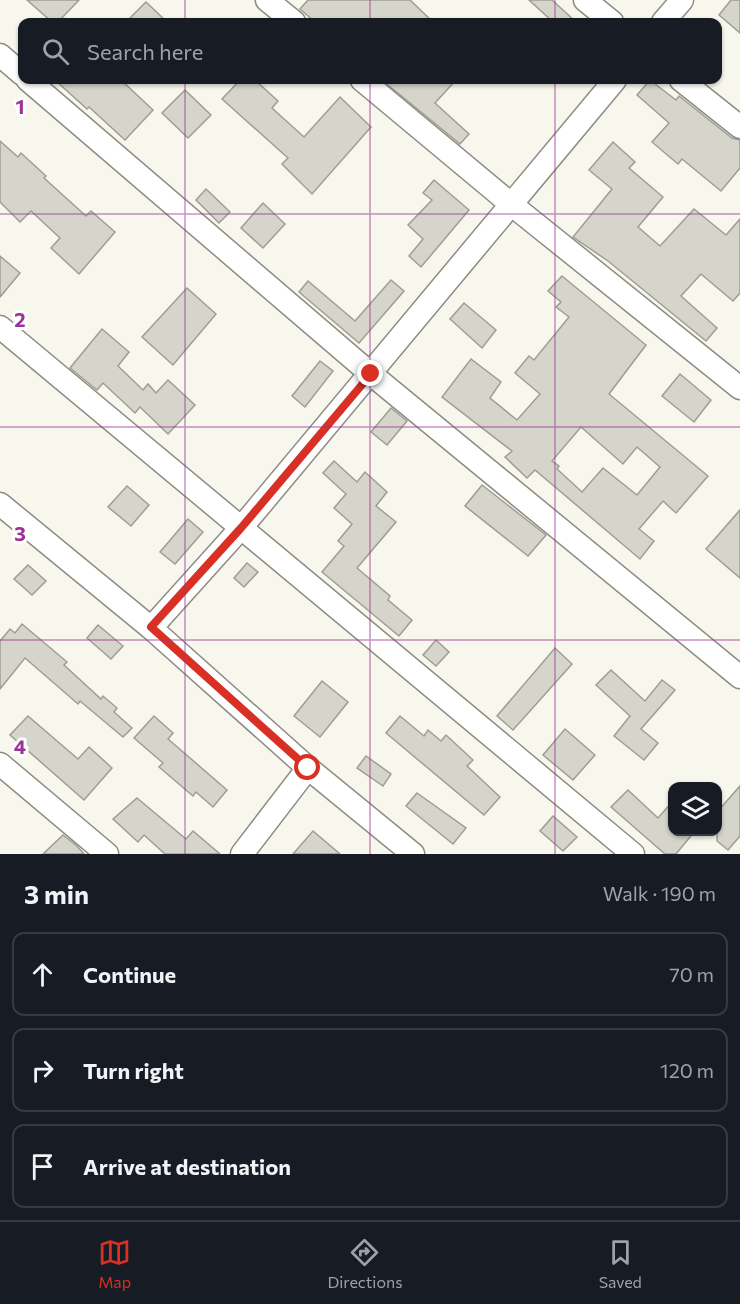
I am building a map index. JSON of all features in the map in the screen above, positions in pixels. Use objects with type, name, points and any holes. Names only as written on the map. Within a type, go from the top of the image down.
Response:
[{"type":"street","points":[[267,0],[289,18]]},
{"type":"street","points":[[585,0],[607,18]]},
{"type":"street","points":[[666,18],[682,0]]},
{"type":"street","points":[[0,55],[18,71]]},
{"type":"street","points":[[33,84],[371,374],[740,677]]},
{"type":"street","points":[[367,84],[512,205],[740,388]]},
{"type":"street","points":[[151,627],[241,528],[612,84]]},
{"type":"street","points":[[686,84],[740,127]]},
{"type":"street","points":[[0,327],[633,854]]},
{"type":"street","points":[[0,504],[151,627],[308,768],[413,854]]},
{"type":"street","points":[[0,764],[107,854]]},
{"type":"street","points":[[242,854],[308,768]]},
{"type":"building","points":[[27,0],[79,0],[62,18],[47,18]]},
{"type":"building","points":[[308,0],[410,0],[429,18],[310,18],[300,9]]},
{"type":"building","points":[[529,0],[552,0],[572,18],[549,18]]},
{"type":"building","points":[[731,0],[740,0],[740,33],[719,15]]},
{"type":"building","points":[[146,2],[163,18],[130,18]]},
{"type":"building","points":[[59,84],[125,84],[153,110],[125,140],[89,107],[87,109]]},
{"type":"building","points":[[236,84],[259,84],[278,101],[272,108],[304,137],[340,97],[371,127],[312,194],[282,164],[288,158],[222,99]]},
{"type":"building","points":[[387,84],[452,84],[435,103],[469,134],[460,144]]},
{"type":"building","points":[[647,84],[655,84],[676,100],[679,96],[732,138],[740,140],[740,168],[721,191],[682,159],[678,164],[652,142],[669,123],[637,95]]},
{"type":"building","points":[[185,90],[211,115],[188,138],[162,113]]},
{"type":"building","points":[[0,141],[18,157],[21,153],[46,176],[44,178],[86,216],[91,211],[115,232],[79,274],[51,248],[60,238],[31,211],[20,222],[0,202]]},
{"type":"building","points":[[613,142],[635,162],[629,168],[663,197],[638,227],[660,246],[694,209],[726,235],[740,219],[740,293],[733,301],[701,274],[681,296],[717,328],[706,341],[608,261],[573,237],[612,189],[589,170]]},
{"type":"building","points":[[434,180],[469,210],[421,267],[409,256],[423,239],[408,225],[432,200],[423,193]]},
{"type":"building","points":[[206,189],[230,212],[219,223],[196,200]]},
{"type":"building","points":[[263,203],[285,224],[263,248],[241,228]]},
{"type":"building","points":[[0,256],[20,273],[0,297]]},
{"type":"building","points":[[562,276],[646,345],[609,394],[708,476],[676,513],[663,501],[639,529],[654,541],[640,559],[535,470],[527,478],[505,457],[512,451],[442,397],[471,359],[501,382],[490,398],[517,420],[540,394],[515,373],[529,356],[534,360],[569,317],[556,307],[561,302],[548,291]],"holes":[[[581,427],[623,464],[637,447],[660,467],[637,495],[603,468],[582,492],[557,469],[559,466],[552,461]]]},
{"type":"building","points":[[391,280],[404,291],[359,343],[299,292],[308,281],[355,321]]},
{"type":"building","points":[[187,288],[216,314],[173,365],[142,337]]},
{"type":"building","points":[[464,303],[496,330],[482,348],[450,319]]},
{"type":"building","points":[[102,329],[129,352],[118,366],[143,390],[148,384],[156,393],[168,380],[195,405],[168,434],[140,407],[135,413],[103,383],[97,390],[70,368]]},
{"type":"building","points":[[320,361],[333,371],[305,407],[292,396]]},
{"type":"building","points":[[680,374],[711,400],[694,422],[662,396]]},
{"type":"building","points":[[391,408],[407,421],[387,445],[371,432]]},
{"type":"building","points":[[334,461],[357,482],[365,472],[387,492],[376,506],[396,522],[357,568],[390,596],[388,600],[412,620],[399,636],[322,572],[344,546],[338,541],[352,524],[334,508],[346,494],[323,473]]},
{"type":"building","points":[[482,485],[546,535],[528,556],[465,506]]},
{"type":"building","points":[[127,486],[149,505],[131,526],[108,507]]},
{"type":"building","points":[[740,510],[740,578],[706,549]]},
{"type":"building","points":[[188,519],[203,532],[175,564],[160,552]]},
{"type":"building","points":[[247,563],[258,572],[244,587],[234,578]]},
{"type":"building","points":[[28,565],[46,581],[32,595],[14,579]]},
{"type":"building","points":[[22,624],[67,662],[64,665],[101,699],[103,696],[117,708],[114,712],[132,728],[123,737],[80,701],[78,704],[25,658],[0,689],[0,641],[10,629],[15,633]]},
{"type":"building","points":[[98,625],[123,646],[111,659],[87,638]]},
{"type":"building","points":[[436,640],[449,652],[436,666],[423,655]]},
{"type":"building","points":[[555,648],[572,664],[513,730],[497,716]]},
{"type":"building","points":[[611,670],[645,701],[662,680],[675,690],[641,729],[658,743],[644,760],[614,736],[630,716],[596,685]]},
{"type":"building","points":[[322,681],[348,702],[320,737],[294,716]]},
{"type":"building","points":[[28,716],[78,759],[89,747],[112,768],[84,800],[10,735]]},
{"type":"building","points":[[154,716],[173,733],[168,739],[227,790],[213,807],[196,792],[193,796],[159,767],[163,763],[134,738]]},
{"type":"building","points":[[400,716],[424,736],[428,730],[441,741],[446,735],[473,760],[467,766],[500,797],[484,815],[386,733]]},
{"type":"building","points":[[565,729],[595,755],[573,780],[543,755]]},
{"type":"building","points":[[366,756],[391,774],[383,786],[357,768]]},
{"type":"building","points":[[740,786],[740,836],[728,850],[717,841],[717,836],[722,836],[722,806]]},
{"type":"building","points":[[628,790],[658,818],[668,807],[668,836],[691,836],[676,854],[665,854],[611,807]]},
{"type":"building","points":[[417,793],[466,828],[453,844],[406,806]]},
{"type":"building","points":[[137,798],[186,839],[193,831],[220,854],[165,854],[144,835],[138,842],[113,819]]},
{"type":"building","points":[[553,816],[577,837],[563,851],[540,831]]},
{"type":"building","points":[[313,831],[340,854],[293,854]]},
{"type":"building","points":[[63,835],[77,846],[84,854],[43,854]]},
{"type":"route","points":[[308,768],[151,627],[241,528],[371,374]]}]
